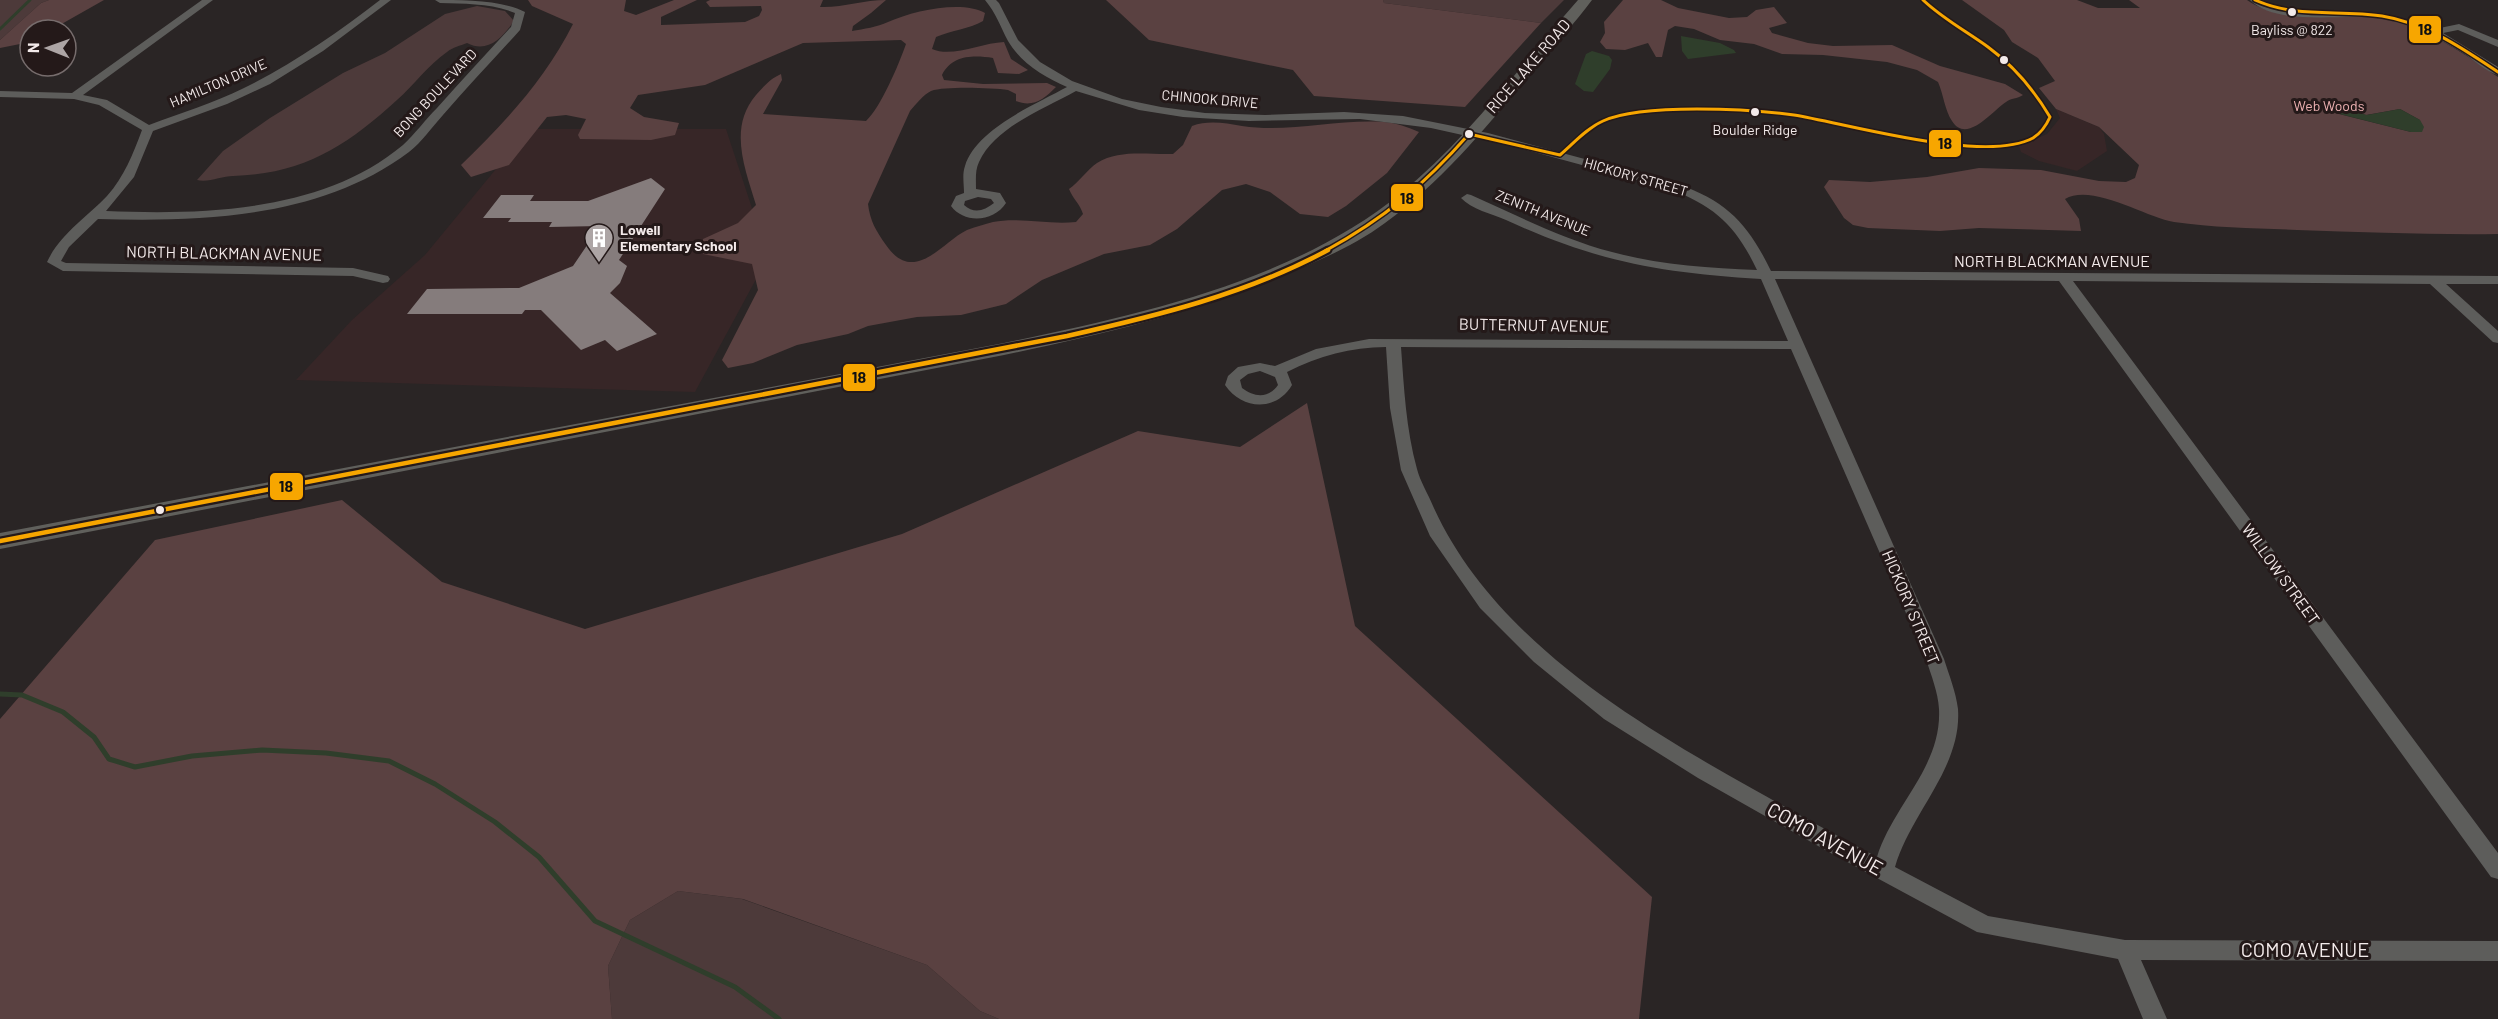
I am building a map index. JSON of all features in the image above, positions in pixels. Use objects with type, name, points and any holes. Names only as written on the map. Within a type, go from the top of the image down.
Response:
[{"type":"main road","name":"RICE LAKE ROAD","points":[[0,541],[195,502],[733,402],[1077,333],[1210,298],[1306,261],[1376,221],[1425,182],[1470,134],[1585,0]]},
{"type":"street","points":[[74,96],[208,0]]},
{"type":"street","name":"HAMILTON DRIVE","points":[[148,129],[246,91],[294,66],[332,42],[386,0]]},
{"type":"street","name":"BONG BOULEVARD","points":[[97,215],[188,216],[268,207],[335,187],[372,170],[406,148],[516,28],[520,12],[510,6],[488,1],[440,0]]},
{"type":"street","name":"CHINOOK DRIVE","points":[[990,0],[1004,15],[1016,45],[1025,54],[1075,87],[1124,103],[1174,113],[1249,118],[1331,115],[1376,117],[1409,121],[1470,134]]},
{"type":"street","points":[[2255,0],[2270,9],[2287,12],[2371,15],[2404,21],[2436,32],[2498,72]]},
{"type":"street","points":[[2436,32],[2459,27],[2498,44]]},
{"type":"street","points":[[970,194],[971,164],[983,146],[1004,129],[1075,87]]},
{"type":"street","points":[[0,94],[74,96],[103,102],[148,129],[133,170],[97,215]]},
{"type":"street","name":"HICKORY STREET","points":[[1470,134],[1677,187],[1695,195],[1730,217],[1746,234],[1935,659],[1948,710],[1946,740],[1939,762],[1895,835],[1883,871]]},
{"type":"street","name":"ZENITH AVENUE","points":[[1467,198],[1561,239],[1607,255]]},
{"type":"street","name":"NORTH BLACKMAN AVENUE","points":[[97,215],[57,252],[54,262],[63,267],[353,272],[383,279]]},
{"type":"street","name":"NORTH BLACKMAN AVENUE","points":[[1607,255],[1693,272],[1766,275],[2498,280]]},
{"type":"street","name":"WILLOW STREET","points":[[2064,278],[2498,870]]},
{"type":"street","points":[[2433,279],[2498,339]]},
{"type":"street","name":"BUTTERNUT AVENUE","points":[[1276,371],[1314,353],[1343,346],[1393,343],[1797,345]]},
{"type":"street","name":"COMO AVENUE","points":[[1393,343],[1398,408],[1409,470],[1438,536],[1486,603],[1541,657],[1611,714],[1705,772],[1883,871],[1985,925],[2125,950],[2498,951]]},
{"type":"street","points":[[2125,950],[2155,1019]]},
{"type":"shaded area","points":[[0,0],[49,0],[41,3],[24,18],[18,18],[18,24],[0,40]]},
{"type":"shaded area","points":[[1383,0],[1564,0],[1541,23],[1384,3]]},
{"type":"shaded area","points":[[477,6],[505,11],[514,21],[500,38],[488,45],[475,46],[467,43],[449,50],[378,116],[342,144],[322,155],[281,170],[206,181],[197,180],[223,151],[270,118],[343,73],[385,53],[445,14]]},
{"type":"shaded area","points":[[1681,36],[1720,43],[1736,53],[1688,59],[1682,51]]},
{"type":"shaded area","points":[[1592,51],[1609,56],[1612,60],[1610,69],[1593,92],[1584,91],[1575,84],[1586,54]]},
{"type":"shaded area","points":[[2331,106],[2367,115],[2400,109],[2420,120],[2424,127],[2422,132],[2411,132],[2328,111],[2326,108]]},
{"type":"shaded area","points":[[2056,109],[2099,127],[2104,134],[2107,151],[2077,171],[2039,161],[2021,152],[2019,146],[2047,134],[2060,118]]},
{"type":"shaded area","points":[[529,129],[726,129],[768,257],[695,392],[296,380],[352,320],[425,255]]},
{"type":"shaded area","points":[[678,891],[742,899],[927,965],[980,1011],[999,1019],[612,1019],[608,966],[630,920]]},
{"type":"green space","points":[[49,0],[104,0],[72,18],[24,18],[41,3]]},
{"type":"green space","points":[[528,0],[626,0],[624,11],[636,15],[674,0],[697,0],[661,17],[661,25],[745,22],[759,16],[762,10],[761,6],[710,7],[706,2],[710,0],[823,0],[820,7],[886,0],[853,26],[852,31],[875,27],[924,10],[938,8],[964,7],[985,13],[983,21],[978,24],[936,37],[932,49],[948,52],[1004,42],[1011,59],[1028,70],[1019,74],[998,73],[993,58],[971,57],[951,63],[942,75],[944,80],[983,84],[1047,83],[1056,87],[1043,99],[1033,103],[1016,101],[1016,94],[1008,90],[938,89],[922,97],[915,105],[910,111],[868,204],[872,221],[882,240],[896,257],[907,262],[928,257],[967,230],[993,222],[1013,220],[1076,222],[1083,214],[1069,189],[1093,166],[1106,159],[1125,154],[1173,154],[1183,145],[1192,126],[1198,124],[1217,123],[1277,128],[1348,122],[1384,122],[1402,125],[1419,132],[1387,173],[1346,206],[1328,217],[1300,214],[1270,192],[1246,184],[1222,190],[1177,229],[1150,245],[1104,254],[1042,280],[1006,304],[961,315],[917,317],[868,326],[848,334],[797,345],[753,363],[728,368],[722,360],[758,290],[752,264],[703,254],[703,239],[738,223],[756,205],[741,148],[743,121],[748,108],[756,95],[781,74],[782,80],[763,114],[866,121],[883,96],[906,44],[901,40],[803,43],[705,85],[638,95],[630,108],[644,117],[679,123],[675,135],[651,140],[580,139],[578,135],[586,119],[566,115],[547,117],[509,165],[471,177],[461,165],[493,133],[537,82],[573,24],[532,6]]},
{"type":"green space","points":[[1106,0],[1383,0],[1384,3],[1541,23],[1465,107],[1314,96],[1293,70],[1149,40]]},
{"type":"green space","points":[[1623,0],[1661,0],[1678,8],[1729,18],[1747,17],[1756,10],[1774,7],[1787,23],[1769,28],[1772,33],[1808,43],[1833,46],[1892,45],[1940,66],[2005,84],[2023,95],[2008,101],[1980,123],[1965,129],[1958,127],[1952,121],[1938,82],[1917,70],[1887,62],[1823,55],[1782,54],[1754,44],[1720,40],[1694,29],[1675,26],[1668,30],[1662,57],[1656,57],[1648,43],[1625,50],[1606,49],[1600,42],[1605,33],[1604,22]]},
{"type":"green space","name":"Web Woods","points":[[1962,0],[2077,0],[2098,8],[2140,8],[2129,0],[2247,0],[2262,8],[2297,16],[2372,18],[2405,24],[2447,44],[2498,77],[2498,234],[2372,232],[2205,225],[2162,219],[2104,198],[2089,195],[2076,195],[2065,199],[2079,219],[2081,231],[1979,228],[1940,231],[1868,228],[1853,225],[1844,218],[1824,187],[1829,180],[1870,182],[1927,177],[1979,168],[2041,170],[2099,181],[2126,182],[2135,178],[2139,165],[2099,127],[2056,109],[2039,88],[2055,81],[2038,58],[2012,42],[2004,30]],"holes":[[[2331,106],[2366,115],[2400,109],[2420,120],[2421,130],[2411,132],[2335,113],[2326,108]]]},
{"type":"green space","points":[[18,24],[18,44],[0,48],[0,40]]},
{"type":"green space","points":[[1307,403],[1355,626],[1652,897],[1639,1019],[999,1019],[980,1011],[927,965],[743,899],[678,891],[630,920],[608,966],[612,1019],[0,1019],[0,719],[155,540],[342,500],[442,582],[585,629],[902,534],[1138,431],[1240,447]]},
{"type":"building","name":"Lowell Elementary School","points":[[651,178],[665,189],[619,260],[627,266],[620,283],[610,293],[657,334],[617,351],[605,340],[581,350],[541,310],[525,310],[522,314],[407,314],[427,289],[519,288],[573,266],[600,226],[549,227],[552,222],[508,222],[511,218],[483,218],[501,195],[534,195],[530,201],[588,201]]},
{"type":"waterway","points":[[0,29],[30,0]]},
{"type":"waterway","points":[[0,694],[22,695],[63,712],[94,737],[109,759],[135,767],[192,756],[262,750],[326,753],[389,761],[435,784],[495,822],[539,857],[595,921],[735,987],[779,1019]]},
{"type":"transit line","name":"18","points":[[0,541],[1017,347],[1167,312],[1265,279],[1311,259],[1356,234],[1417,189],[1469,134],[1560,155],[1586,132],[1603,121],[1640,113],[1695,110],[1792,115],[1911,138],[1975,146],[2002,146],[2025,141],[2037,135],[2050,117],[2038,97],[2023,79],[1997,54],[1923,0]]},
{"type":"transit line","name":"18","points":[[2255,0],[2270,7],[2301,13],[2366,14],[2398,19],[2429,30],[2498,72]]},
{"type":"place","name":"Bayliss @ 822","points":[[2292,12]]},
{"type":"place","name":"Boulder Ridge","points":[[1755,112]]},
{"type":"place","name":"Lowell Elementary School","points":[[599,264]]}]
